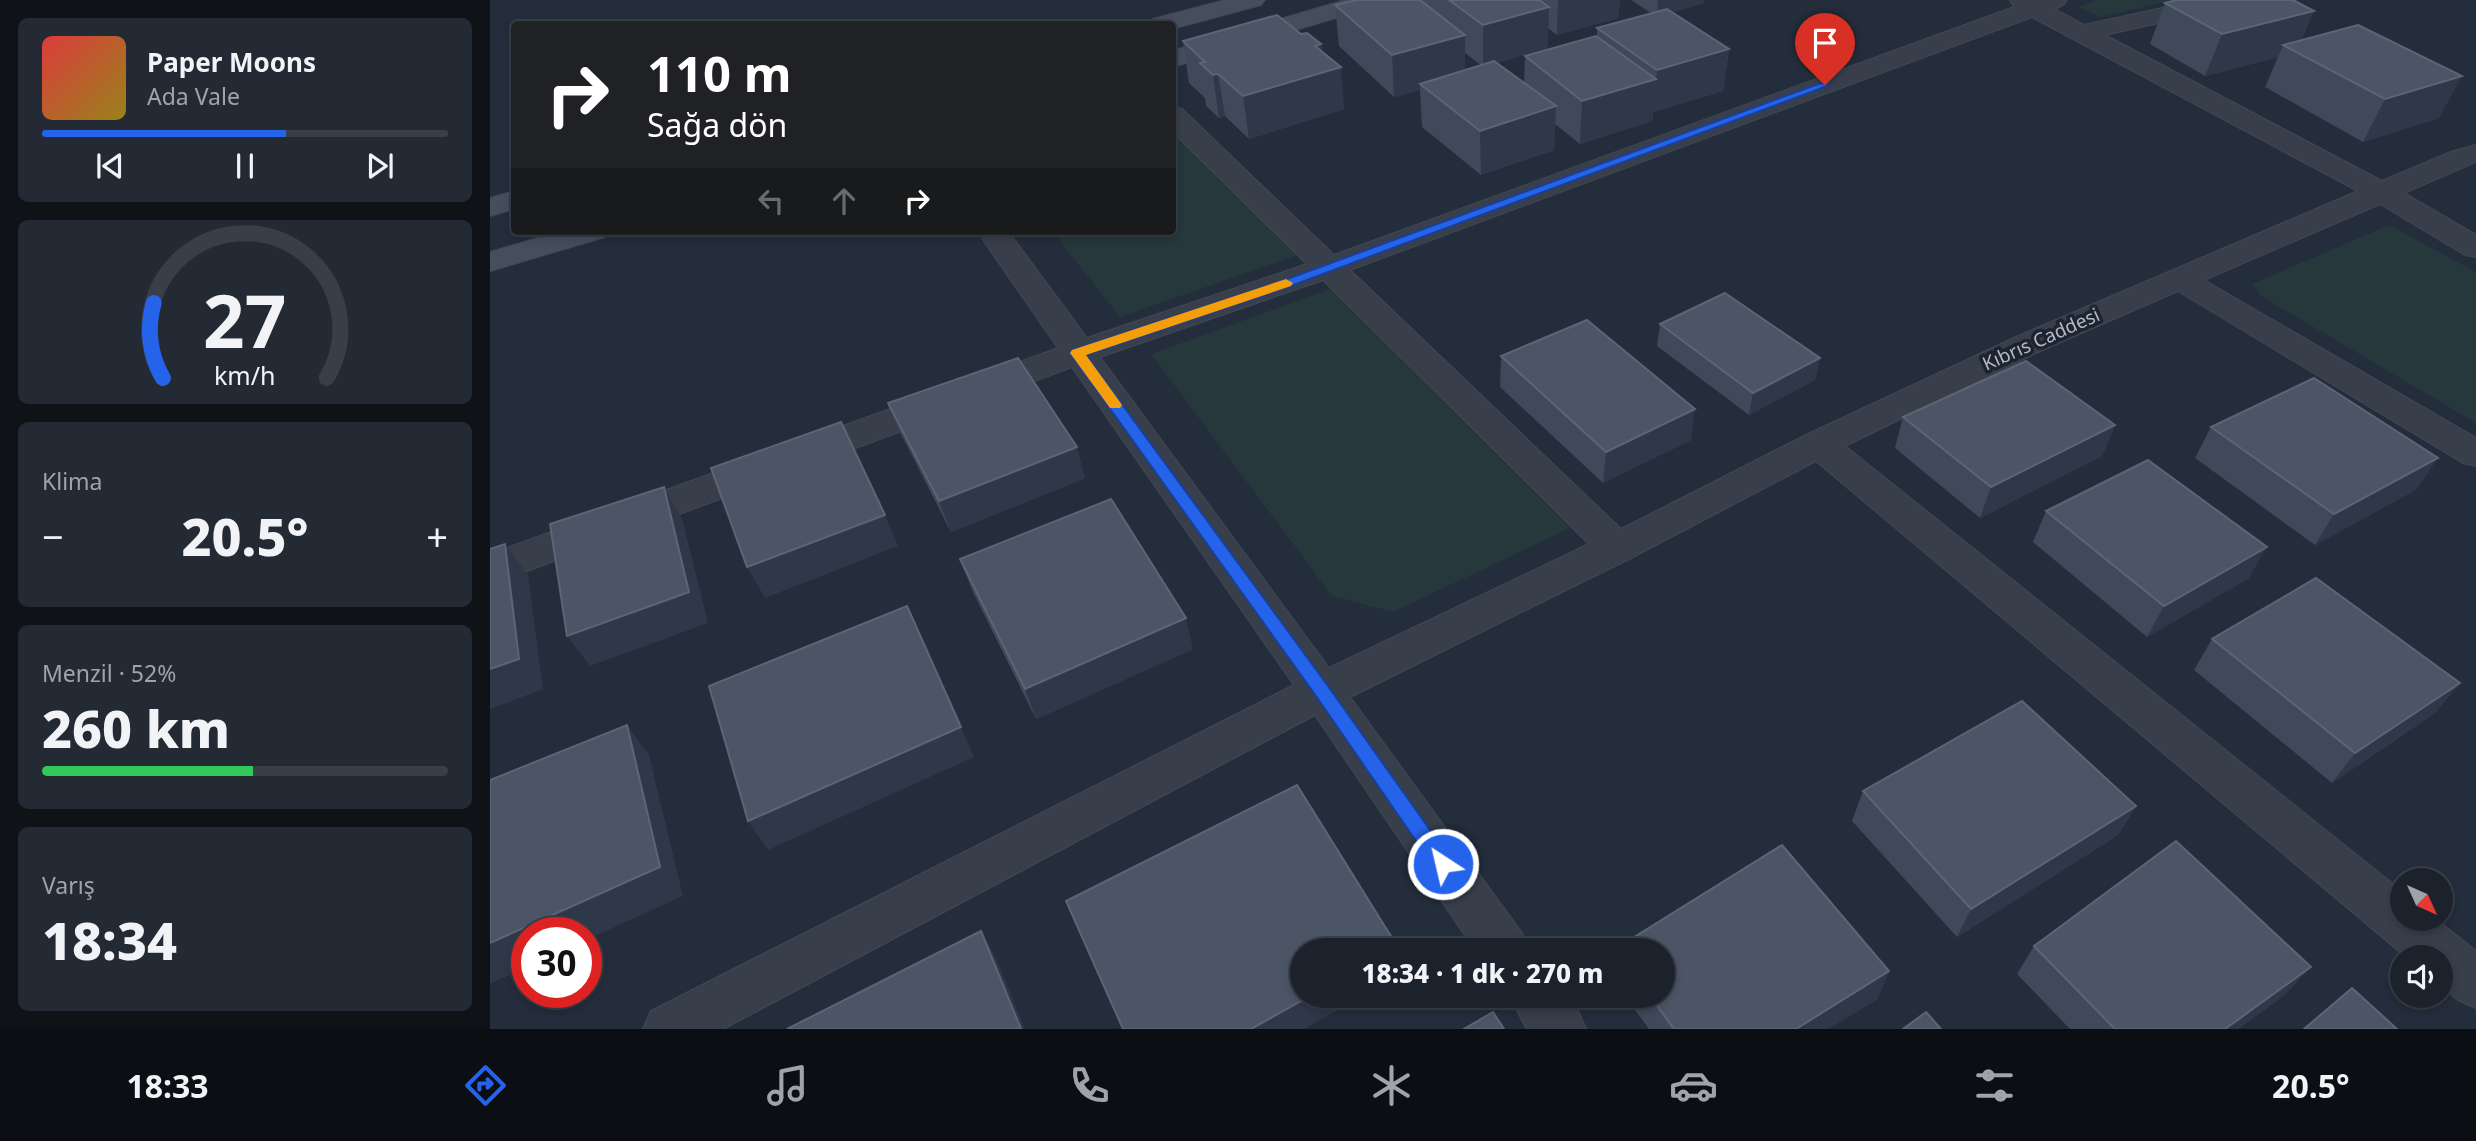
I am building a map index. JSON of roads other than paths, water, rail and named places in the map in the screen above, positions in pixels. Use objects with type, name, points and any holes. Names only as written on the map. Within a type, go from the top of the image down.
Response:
[{"type":"main road","points":[[1173,21],[1252,0]]},
{"type":"main road","points":[[1176,58],[1371,0]]},
{"type":"main road","points":[[490,207],[511,201]]},
{"type":"main road","points":[[490,262],[581,235]]},
{"type":"street","points":[[2081,33],[2232,0]]},
{"type":"street","points":[[490,570],[1077,353],[1329,268],[2036,3],[2081,33],[2381,192],[2476,248]]},
{"type":"street","points":[[1176,119],[1617,548]]},
{"type":"street","name":"Kıbrıs Caddesi","points":[[670,1029],[1322,691],[1617,548],[1819,444],[2028,344],[2476,153]]},
{"type":"street","points":[[995,235],[1496,938]]},
{"type":"street","points":[[2178,278],[2476,454]]},
{"type":"street","points":[[1819,444],[2476,983]]},
{"type":"street","points":[[1544,1008],[1559,1029]]}]
